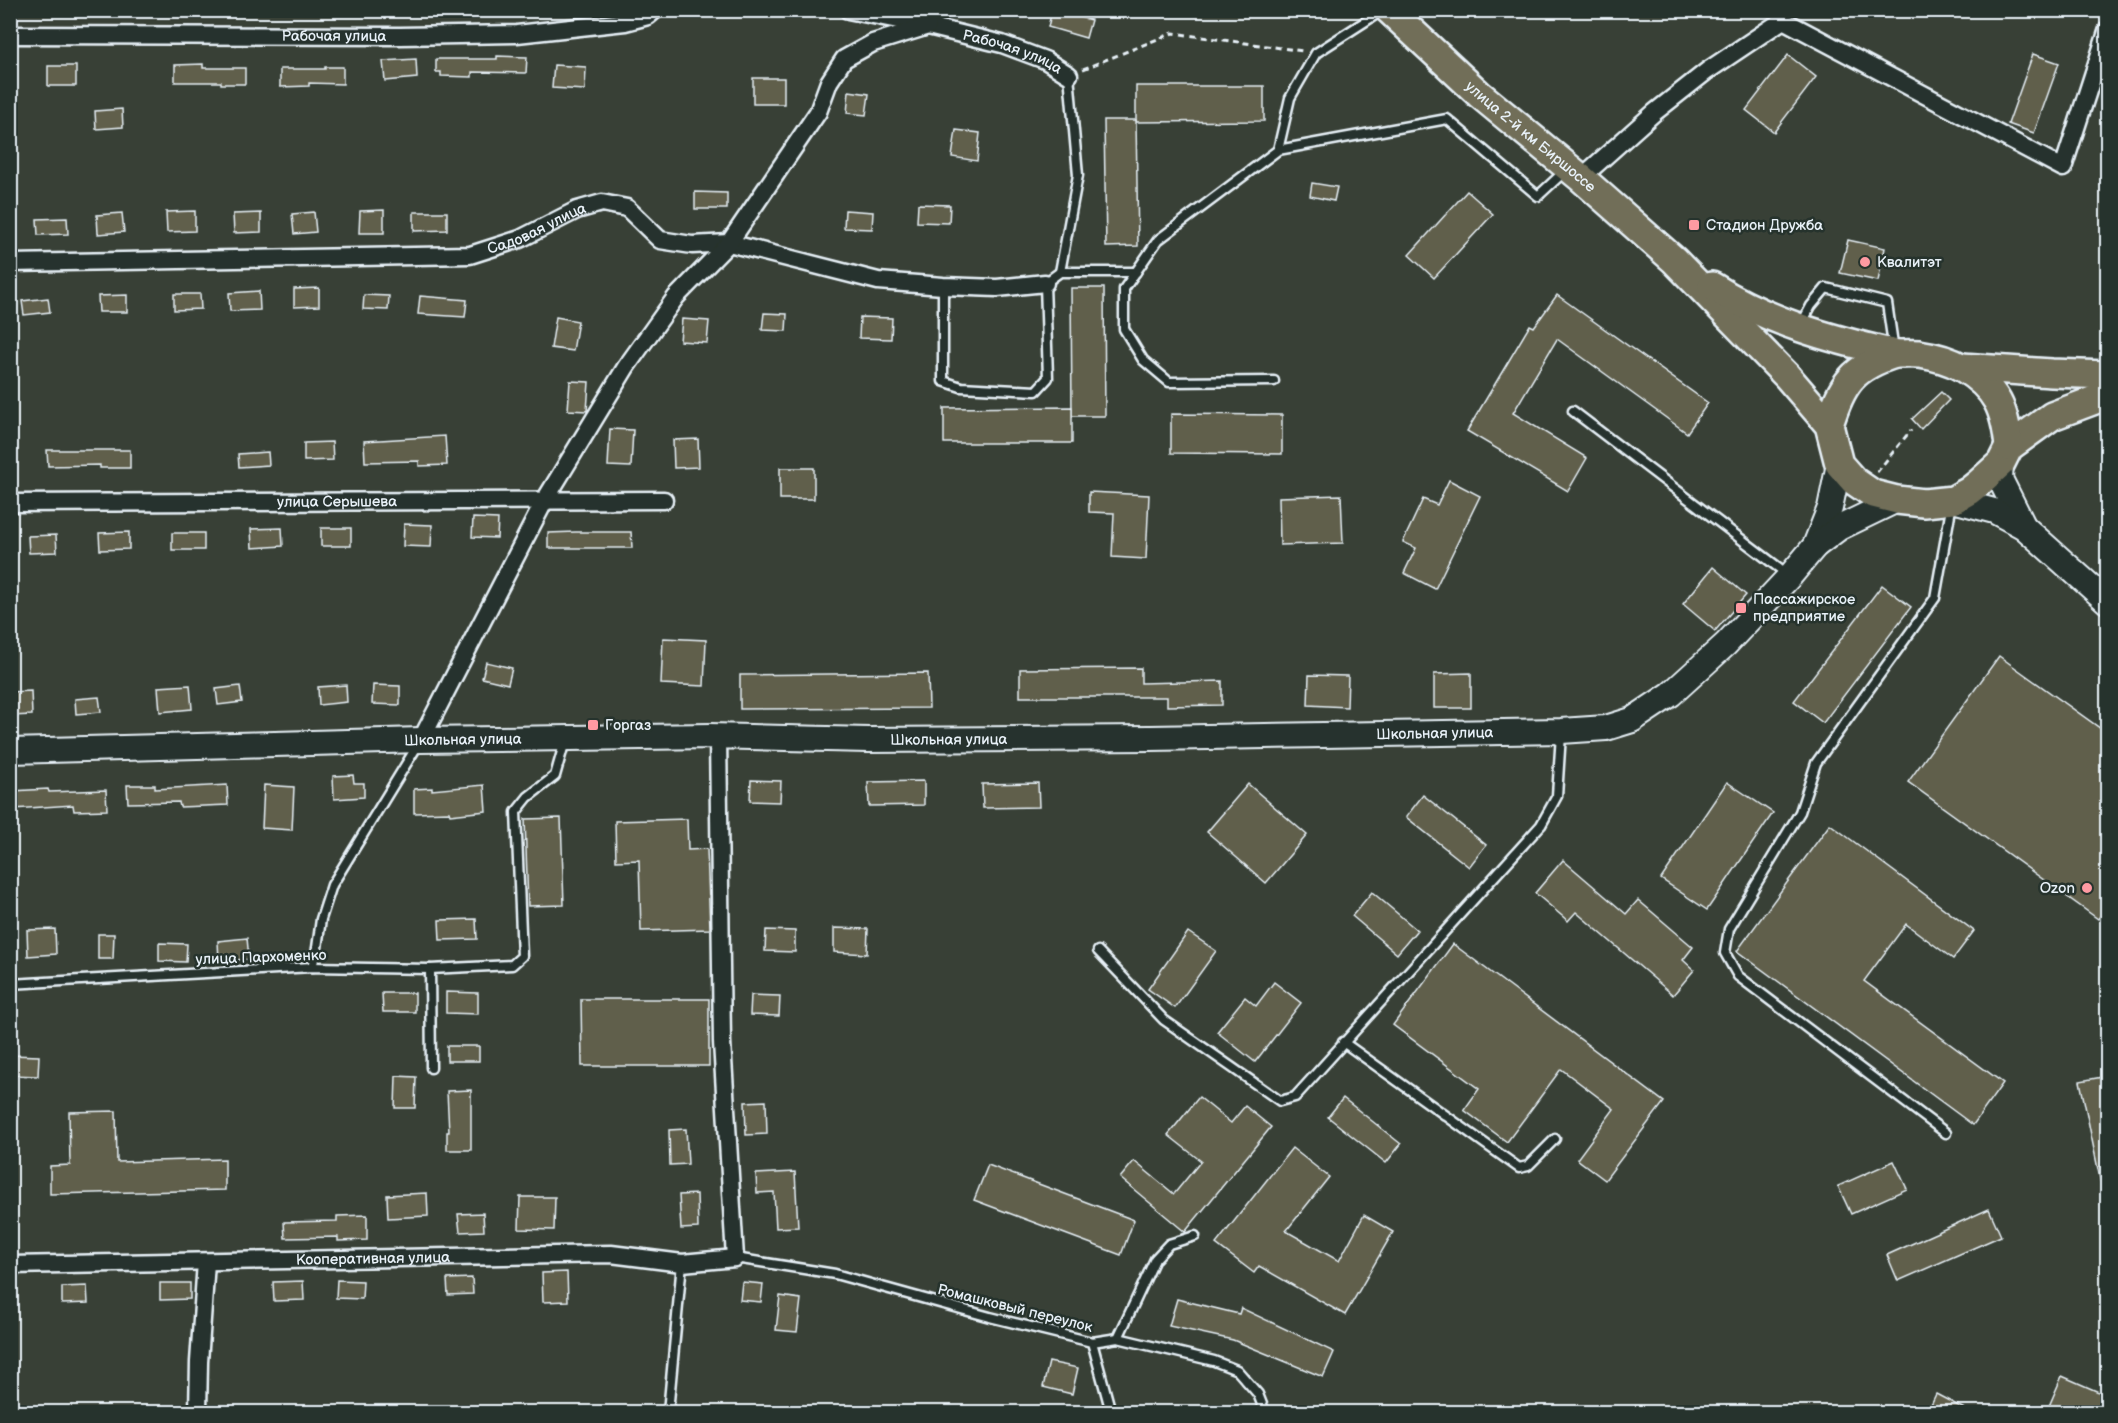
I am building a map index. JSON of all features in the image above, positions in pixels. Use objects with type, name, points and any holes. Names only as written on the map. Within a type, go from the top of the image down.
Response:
[{"type":"main road","name":"улица 2-й км Биршоссе","points":[[1389,10],[1479,94],[1575,173],[1674,260]]},
{"type":"main road","points":[[1674,260],[1732,299],[1798,328],[1895,354],[1920,354],[1962,367],[2052,374],[2108,375]]},
{"type":"main road","points":[[1674,260],[1788,376],[1829,425],[1839,464],[1830,508],[1815,546]]},
{"type":"main road","points":[[1829,425],[1837,399],[1857,371],[1872,361],[1895,354]]},
{"type":"main road","points":[[1962,367],[1986,386],[2000,404],[2007,425],[2001,479],[2024,526]]},
{"type":"main road","points":[[1953,500],[1969,491],[2005,455],[2052,416],[2108,395]]},
{"type":"main road","points":[[1839,464],[1854,481],[1885,497],[1924,503],[1953,500],[1994,511],[2024,526],[2108,602]]},
{"type":"main road","points":[[1815,546],[1885,497]]},
{"type":"main road","name":"Школьная улица","points":[[10,751],[421,740],[718,736],[868,740],[1139,738],[1561,731],[1606,728],[1632,720],[1671,694],[1726,644],[1815,546]]},
{"type":"street","name":"Рабочая улица","points":[[10,35],[517,34],[625,22],[648,16],[655,10]]},
{"type":"street","name":"Рабочая улица","points":[[848,10],[1002,44],[1045,60],[1069,75]]},
{"type":"street","points":[[1575,173],[1707,71],[1783,20],[2063,168],[2108,29]]},
{"type":"street","points":[[421,740],[545,500],[626,368],[676,297],[729,243],[818,112],[829,82],[844,59],[873,43],[928,26]]},
{"type":"street","name":"Садовая улица","points":[[10,263],[470,255],[520,239],[577,210],[602,202],[627,208],[660,240],[692,244],[729,243],[878,280],[997,288],[1045,283]]},
{"type":"street","name":"улица Серышева","points":[[10,504],[664,500]]},
{"type":"street","points":[[718,736],[722,1042],[735,1258]]},
{"type":"street","name":"Кооперативная улица","points":[[10,1265],[611,1254],[682,1263],[735,1258]]},
{"type":"street","points":[[198,1413],[206,1262]]},
{"type":"lane","points":[[1278,150],[1290,98],[1316,53],[1383,10]]},
{"type":"lane","points":[[1060,272],[1078,175],[1069,75]]},
{"type":"lane","points":[[1274,381],[1169,382],[1143,360],[1124,329],[1124,289],[1158,240],[1278,150],[1447,119],[1538,196],[1575,173]]},
{"type":"lane","points":[[943,286],[943,381],[961,387],[1036,391],[1048,378],[1045,283],[1060,272],[1136,272]]},
{"type":"lane","points":[[1798,328],[1811,306],[1826,288],[1887,303],[1895,354]]},
{"type":"lane","points":[[1573,411],[1790,576]]},
{"type":"lane","points":[[1946,1133],[1738,976],[1725,953],[1730,929],[1800,812],[1816,762],[1935,598],[1953,500]]},
{"type":"lane","points":[[1098,951],[1164,1020],[1280,1101],[1295,1097],[1541,825],[1557,796],[1561,731]]},
{"type":"lane","name":"улица Пархоменко","points":[[10,984],[312,967],[430,969],[512,965],[522,956],[516,812],[528,796],[555,776],[566,738]]},
{"type":"lane","points":[[312,967],[321,919],[332,885],[421,740]]},
{"type":"lane","points":[[430,969],[431,1068]]},
{"type":"lane","points":[[1343,1042],[1519,1168],[1528,1166],[1555,1139]]},
{"type":"lane","points":[[1118,1338],[1155,1259],[1169,1244],[1195,1236]]},
{"type":"lane","name":"Ромашковый переулок","points":[[735,1258],[835,1274],[1092,1342],[1118,1338],[1214,1360],[1237,1370],[1258,1394],[1265,1413]]},
{"type":"lane","points":[[668,1413],[682,1263]]},
{"type":"lane","points":[[1092,1342],[1112,1413]]},
{"type":"path","points":[[1069,75],[1173,33],[1316,53]]},
{"type":"path","points":[[1885,497],[1876,473],[1911,430]]},
{"type":"building","points":[[1052,10],[1091,20],[1086,38],[1048,27]]},
{"type":"building","points":[[2033,54],[2059,63],[2034,133],[2008,124]]},
{"type":"building","points":[[1788,55],[1816,77],[1774,132],[1746,110]]},
{"type":"building","points":[[497,56],[527,57],[526,73],[472,72],[472,77],[441,76],[441,72],[436,72],[436,59],[497,59]]},
{"type":"building","points":[[416,59],[417,78],[385,81],[383,61]]},
{"type":"building","points":[[203,64],[203,68],[245,68],[245,84],[175,82],[175,65]]},
{"type":"building","points":[[554,65],[586,67],[585,90],[552,88]]},
{"type":"building","points":[[48,66],[76,66],[76,86],[48,86]]},
{"type":"building","points":[[325,67],[343,67],[343,84],[309,83],[309,86],[280,87],[280,69],[325,69]]},
{"type":"building","points":[[753,78],[784,78],[784,104],[753,104]]},
{"type":"building","points":[[1136,86],[1264,86],[1264,121],[1136,122]]},
{"type":"building","points":[[849,91],[869,94],[866,115],[847,113]]},
{"type":"building","points":[[122,109],[123,127],[96,129],[95,111]]},
{"type":"building","points":[[1104,120],[1136,120],[1138,246],[1106,247]]},
{"type":"building","points":[[956,130],[980,133],[977,161],[952,157]]},
{"type":"building","points":[[1312,183],[1337,187],[1334,201],[1310,196]]},
{"type":"building","points":[[1467,191],[1493,214],[1434,278],[1409,255]]},
{"type":"building","points":[[695,192],[727,193],[727,209],[695,209]]},
{"type":"building","points":[[918,204],[950,205],[949,223],[917,222]]},
{"type":"building","points":[[384,210],[384,233],[359,233],[360,211]]},
{"type":"building","points":[[845,210],[873,212],[872,229],[844,228]]},
{"type":"building","points":[[195,211],[195,231],[167,232],[166,212]]},
{"type":"building","points":[[314,212],[316,232],[294,234],[292,214]]},
{"type":"building","points":[[414,212],[447,212],[447,230],[414,231]]},
{"type":"building","points":[[122,213],[124,232],[98,234],[97,215]]},
{"type":"building","points":[[261,213],[261,232],[234,233],[233,214]]},
{"type":"building","points":[[67,218],[68,234],[38,235],[37,219]]},
{"type":"building","points":[[1848,240],[1885,248],[1878,281],[1840,273]]},
{"type":"building","points":[[319,288],[319,306],[294,307],[294,289]]},
{"type":"building","points":[[1071,288],[1104,288],[1105,416],[1072,416]]},
{"type":"building","points":[[259,291],[260,310],[230,311],[229,293]]},
{"type":"building","points":[[174,294],[200,294],[201,309],[174,310]]},
{"type":"building","points":[[127,295],[127,312],[99,312],[98,296]]},
{"type":"building","points":[[364,295],[389,296],[388,310],[363,309]]},
{"type":"building","points":[[1557,295],[1708,403],[1687,433],[1557,339],[1513,413],[1587,458],[1568,491],[1467,431],[1530,325],[1534,327]]},
{"type":"building","points":[[420,296],[467,300],[465,317],[418,314]]},
{"type":"building","points":[[48,298],[50,312],[24,315],[22,301]]},
{"type":"building","points":[[764,313],[787,314],[786,331],[762,330]]},
{"type":"building","points":[[556,317],[578,321],[573,351],[551,348]]},
{"type":"building","points":[[860,317],[892,318],[891,339],[859,338]]},
{"type":"building","points":[[682,319],[709,321],[707,343],[680,341]]},
{"type":"building","points":[[570,381],[589,382],[587,411],[568,410]]},
{"type":"building","points":[[1941,392],[1949,400],[1921,429],[1912,419]]},
{"type":"building","points":[[1072,407],[1072,443],[944,443],[944,408]]},
{"type":"building","points":[[1171,414],[1282,415],[1282,454],[1171,453]]},
{"type":"building","points":[[610,429],[633,430],[631,467],[608,466]]},
{"type":"building","points":[[445,436],[447,465],[419,466],[419,461],[365,462],[364,441]]},
{"type":"building","points":[[698,439],[699,467],[674,468],[673,440]]},
{"type":"building","points":[[332,442],[333,460],[304,461],[304,443]]},
{"type":"building","points":[[47,450],[130,450],[130,468],[100,468],[100,465],[48,466]]},
{"type":"building","points":[[268,452],[269,465],[239,467],[238,454]]},
{"type":"building","points":[[780,468],[814,468],[814,499],[780,499]]},
{"type":"building","points":[[1449,480],[1480,496],[1435,589],[1404,573],[1416,548],[1403,542],[1423,499],[1437,505]]},
{"type":"building","points":[[1089,492],[1149,495],[1146,559],[1112,557],[1114,513],[1089,512]]},
{"type":"building","points":[[1341,495],[1343,543],[1280,545],[1279,497]]},
{"type":"building","points":[[473,518],[498,519],[497,538],[472,537]]},
{"type":"building","points":[[404,524],[432,525],[431,547],[403,546]]},
{"type":"building","points":[[282,528],[283,546],[252,548],[251,529]]},
{"type":"building","points":[[321,528],[351,528],[351,546],[321,546]]},
{"type":"building","points":[[129,532],[129,549],[100,550],[99,533]]},
{"type":"building","points":[[631,532],[632,548],[548,548],[548,533]]},
{"type":"building","points":[[172,533],[204,533],[204,550],[172,550]]},
{"type":"building","points":[[56,535],[57,552],[29,553],[28,536]]},
{"type":"building","points":[[1713,567],[1746,595],[1715,631],[1683,604]]},
{"type":"building","points":[[1882,585],[1911,607],[1823,723],[1794,701]]},
{"type":"building","points":[[663,638],[706,640],[704,686],[661,684]]},
{"type":"building","points":[[1999,656],[2108,734],[2108,906],[2098,919],[1908,782]]},
{"type":"building","points":[[486,662],[512,668],[508,684],[482,678]]},
{"type":"building","points":[[1141,668],[1141,683],[1222,681],[1222,705],[1167,706],[1167,697],[1020,697],[1020,669]]},
{"type":"building","points":[[928,673],[929,708],[740,709],[740,675]]},
{"type":"building","points":[[1471,673],[1471,708],[1434,708],[1434,674]]},
{"type":"building","points":[[1309,675],[1348,676],[1347,707],[1308,705]]},
{"type":"building","points":[[190,685],[192,709],[160,712],[158,687]]},
{"type":"building","points":[[346,685],[347,702],[319,705],[318,687]]},
{"type":"building","points":[[373,685],[400,686],[400,705],[372,704]]},
{"type":"building","points":[[240,686],[242,702],[218,705],[216,689]]},
{"type":"building","points":[[31,691],[32,715],[11,716],[10,692]]},
{"type":"building","points":[[99,697],[101,712],[76,714],[75,699]]},
{"type":"building","points":[[353,775],[354,783],[364,783],[364,797],[334,799],[333,776]]},
{"type":"building","points":[[751,780],[781,781],[780,802],[750,801]]},
{"type":"building","points":[[924,781],[924,805],[869,806],[868,782]]},
{"type":"building","points":[[1727,782],[1773,813],[1707,910],[1661,879]]},
{"type":"building","points":[[1038,783],[1039,807],[983,808],[982,784]]},
{"type":"building","points":[[1248,784],[1307,835],[1266,883],[1207,832]]},
{"type":"building","points":[[127,785],[155,785],[155,789],[227,785],[228,805],[180,807],[179,802],[128,803]]},
{"type":"building","points":[[264,785],[294,787],[292,830],[262,828]]},
{"type":"building","points":[[484,785],[486,811],[450,815],[449,812],[414,813],[414,789],[432,788],[432,790]]},
{"type":"building","points":[[48,789],[49,792],[106,790],[107,810],[74,811],[73,805],[13,809],[12,791]]},
{"type":"building","points":[[1423,795],[1486,845],[1469,867],[1406,817]]},
{"type":"building","points":[[561,818],[564,905],[528,906],[525,819]]},
{"type":"building","points":[[687,819],[688,850],[707,849],[710,929],[641,931],[639,860],[616,861],[615,821]]},
{"type":"building","points":[[1830,824],[1974,931],[1953,959],[1906,924],[1864,981],[2003,1083],[1973,1125],[1737,951]]},
{"type":"building","points":[[1563,860],[1626,914],[1638,900],[1693,947],[1683,960],[1694,970],[1673,995],[1576,912],[1568,921],[1535,893]]},
{"type":"building","points":[[1372,892],[1417,930],[1397,954],[1352,916]]},
{"type":"building","points":[[476,919],[477,939],[440,940],[439,920]]},
{"type":"building","points":[[834,928],[868,929],[867,954],[834,952]]},
{"type":"building","points":[[55,929],[56,954],[28,956],[27,930]]},
{"type":"building","points":[[766,930],[795,931],[795,952],[765,951]]},
{"type":"building","points":[[1188,932],[1216,951],[1175,1008],[1148,989]]},
{"type":"building","points":[[98,934],[114,934],[113,959],[98,959]]},
{"type":"building","points":[[247,938],[249,959],[219,961],[218,941]]},
{"type":"building","points":[[159,943],[187,944],[186,962],[159,961]]},
{"type":"building","points":[[1453,944],[1664,1102],[1605,1180],[1577,1159],[1614,1109],[1561,1069],[1507,1142],[1464,1110],[1479,1089],[1393,1025]]},
{"type":"building","points":[[1274,982],[1301,1003],[1255,1062],[1217,1032],[1245,997],[1256,1006]]},
{"type":"building","points":[[446,992],[478,993],[478,1014],[446,1013]]},
{"type":"building","points":[[382,993],[415,993],[415,1012],[383,1012]]},
{"type":"building","points":[[751,995],[780,996],[779,1016],[750,1015]]},
{"type":"building","points":[[581,999],[709,999],[709,1066],[582,1066]]},
{"type":"building","points":[[447,1046],[479,1046],[479,1061],[447,1061]]},
{"type":"building","points":[[10,1055],[39,1056],[38,1076],[10,1075]]},
{"type":"building","points":[[396,1076],[416,1077],[415,1108],[395,1108]]},
{"type":"building","points":[[2108,1076],[2108,1183],[2101,1184],[2080,1081]]},
{"type":"building","points":[[471,1090],[471,1150],[447,1150],[447,1132],[449,1132],[447,1091]]},
{"type":"building","points":[[1199,1097],[1231,1123],[1245,1106],[1271,1127],[1185,1232],[1120,1178],[1134,1161],[1174,1194],[1201,1161],[1168,1135]]},
{"type":"building","points":[[1343,1098],[1401,1144],[1386,1163],[1328,1117]]},
{"type":"building","points":[[766,1101],[767,1134],[746,1135],[745,1102]]},
{"type":"building","points":[[116,1111],[117,1162],[225,1159],[225,1190],[50,1194],[50,1166],[70,1165],[69,1112]]},
{"type":"building","points":[[686,1129],[688,1164],[670,1165],[669,1130]]},
{"type":"building","points":[[1292,1148],[1329,1177],[1286,1231],[1339,1261],[1364,1215],[1393,1232],[1345,1315],[1259,1266],[1254,1273],[1216,1244]]},
{"type":"building","points":[[1894,1161],[1907,1189],[1851,1214],[1838,1186]]},
{"type":"building","points":[[988,1165],[1134,1220],[1121,1255],[974,1200]]},
{"type":"building","points":[[795,1172],[798,1227],[776,1228],[774,1192],[757,1193],[756,1174]]},
{"type":"building","points":[[427,1193],[428,1216],[388,1218],[387,1195]]},
{"type":"building","points":[[697,1194],[698,1228],[681,1229],[679,1195]]},
{"type":"building","points":[[520,1197],[555,1197],[554,1230],[519,1229]]},
{"type":"building","points":[[1989,1209],[2001,1236],[1898,1281],[1887,1255]]},
{"type":"building","points":[[483,1213],[484,1231],[460,1232],[458,1214]]},
{"type":"building","points":[[367,1215],[367,1240],[338,1241],[338,1237],[285,1238],[284,1222],[337,1221],[337,1216]]},
{"type":"building","points":[[567,1272],[568,1301],[543,1302],[542,1273]]},
{"type":"building","points":[[472,1278],[473,1294],[448,1295],[447,1279]]},
{"type":"building","points":[[337,1280],[363,1281],[362,1299],[336,1298]]},
{"type":"building","points":[[303,1281],[304,1300],[274,1301],[273,1282]]},
{"type":"building","points":[[742,1282],[763,1284],[761,1302],[740,1300]]},
{"type":"building","points":[[160,1283],[190,1283],[190,1299],[160,1300]]},
{"type":"building","points":[[87,1286],[88,1303],[62,1304],[62,1287]]},
{"type":"building","points":[[780,1296],[801,1299],[797,1332],[776,1330]]},
{"type":"building","points":[[1177,1299],[1239,1314],[1241,1308],[1334,1352],[1323,1377],[1233,1340],[1169,1326]]},
{"type":"building","points":[[1049,1362],[1078,1368],[1072,1394],[1043,1387]]},
{"type":"building","points":[[2062,1376],[2108,1396],[2108,1413],[2046,1413]]},
{"type":"building","points":[[1936,1394],[1972,1413],[1927,1413]]},
{"type":"place","name":"Стадион Дружба","points":[[1694,225]]},
{"type":"place","name":"Квалитэт","points":[[1865,262]]},
{"type":"place","name":"Пассажирское предприятие","points":[[1741,608]]},
{"type":"place","name":"Горгаз","points":[[593,725]]},
{"type":"place","name":"Ozon","points":[[2087,888]]}]
